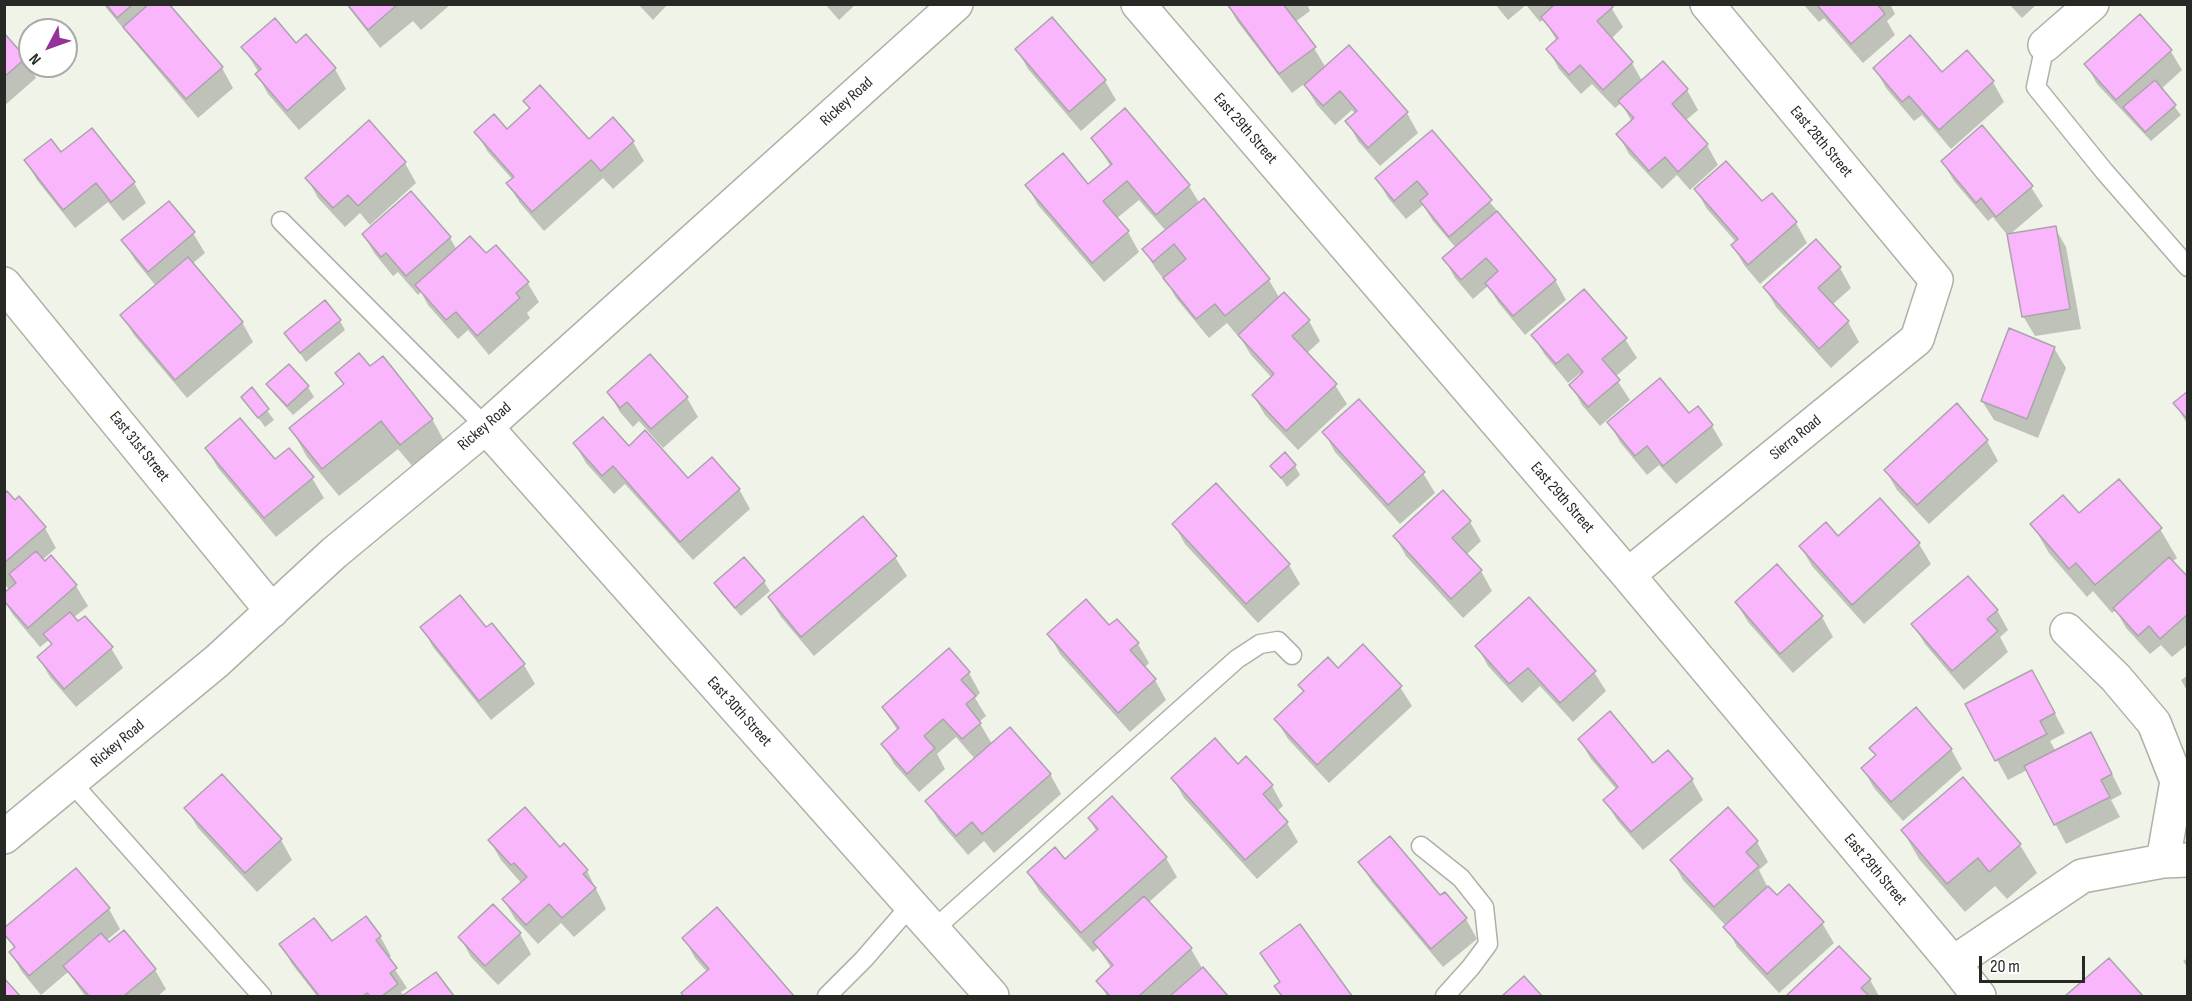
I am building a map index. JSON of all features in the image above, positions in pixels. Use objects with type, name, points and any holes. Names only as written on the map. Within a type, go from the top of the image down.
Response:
[{"type":"street","name":"Rickey Road","points":[[4,837],[217,661],[334,553],[486,427],[956,4]]},
{"type":"street","name":"East 29th Street","points":[[1138,4],[1628,575],[1979,996]]},
{"type":"street","name":"East 28th Street","points":[[1707,4],[1936,280]]},
{"type":"street","points":[[2045,45],[2092,4]]},
{"type":"street","name":"Sierra Road","points":[[1628,575],[1917,339],[1936,280]]},
{"type":"street","name":"East 31st Street","points":[[4,284],[272,611]]},
{"type":"street","name":"East 30th Street","points":[[486,427],[992,996]]},
{"type":"street","points":[[1953,963],[2082,876],[2175,861],[2177,781],[2154,723],[2116,678],[2067,630]]},
{"type":"lane","points":[[2045,45],[2036,87],[2104,171],[2187,267]]},
{"type":"lane","points":[[280,221],[486,427]]},
{"type":"lane","points":[[933,930],[1237,659],[1260,644],[1278,641],[1292,655]]},
{"type":"lane","points":[[72,783],[262,996]]},
{"type":"lane","points":[[1421,846],[1461,878],[1484,907],[1488,944],[1445,996]]},
{"type":"lane","points":[[827,996],[864,959],[911,905]]},
{"type":"building","points":[[106,4],[133,4],[117,18]]},
{"type":"building","points":[[149,4],[169,4],[223,67],[186,99],[123,27]]},
{"type":"building","points":[[347,4],[398,4],[368,30]]},
{"type":"building","points":[[1227,4],[1283,4],[1316,47],[1279,74]]},
{"type":"building","points":[[1555,4],[1611,4],[1613,7],[1597,21],[1633,62],[1603,90],[1580,65],[1569,75],[1546,49],[1558,38],[1541,17]]},
{"type":"building","points":[[1816,4],[1877,4],[1885,14],[1851,44]]},
{"type":"building","points":[[2140,14],[2172,50],[2116,100],[2084,64]]},
{"type":"building","points":[[1052,17],[1106,80],[1069,112],[1015,49]]},
{"type":"building","points":[[275,18],[296,43],[306,34],[336,68],[287,111],[255,74],[261,69],[241,47]]},
{"type":"building","points":[[4,33],[18,49],[18,65],[4,77]]},
{"type":"building","points":[[1910,35],[1942,72],[1967,50],[1994,81],[1939,130],[1909,96],[1902,102],[1873,68]]},
{"type":"building","points":[[1349,45],[1408,112],[1368,148],[1345,121],[1357,111],[1340,91],[1323,106],[1304,85]]},
{"type":"building","points":[[1663,61],[1688,89],[1672,104],[1708,144],[1678,172],[1665,157],[1649,171],[1616,134],[1634,118],[1618,101]]},
{"type":"building","points":[[2155,80],[2176,105],[2145,132],[2123,107]]},
{"type":"building","points":[[540,85],[589,139],[613,117],[634,141],[601,171],[591,160],[532,212],[506,183],[514,177],[474,132],[494,114],[507,129],[530,108],[523,101]]},
{"type":"building","points":[[1125,108],[1190,185],[1156,215],[1127,181],[1103,201],[1129,231],[1092,263],[1025,185],[1063,153],[1088,184],[1112,164],[1091,138]]},
{"type":"building","points":[[369,120],[406,162],[358,206],[348,195],[333,208],[305,178]]},
{"type":"building","points":[[1982,125],[2033,186],[1996,217],[1981,198],[1976,203],[1941,161]]},
{"type":"building","points":[[92,128],[135,182],[111,202],[96,183],[63,210],[24,160],[51,139],[61,152]]},
{"type":"building","points":[[1432,130],[1492,200],[1449,237],[1420,201],[1428,194],[1417,181],[1394,201],[1375,178]]},
{"type":"building","points":[[1726,161],[1762,201],[1772,193],[1797,222],[1748,265],[1731,245],[1738,239],[1694,189]]},
{"type":"building","points":[[411,191],[451,237],[406,276],[386,253],[381,257],[362,234]]},
{"type":"building","points":[[1204,198],[1270,279],[1225,316],[1215,304],[1196,319],[1163,278],[1186,259],[1174,244],[1153,262],[1142,249]]},
{"type":"building","points":[[169,201],[195,232],[148,272],[121,240]]},
{"type":"building","points":[[1497,211],[1556,280],[1513,316],[1485,283],[1498,271],[1486,258],[1461,280],[1442,258]]},
{"type":"building","points":[[2056,226],[2070,309],[2022,317],[2007,234]]},
{"type":"building","points":[[470,236],[486,253],[496,245],[529,282],[516,293],[520,298],[477,336],[456,312],[446,320],[415,285]]},
{"type":"building","points":[[1816,239],[1841,267],[1818,288],[1849,321],[1819,349],[1763,287]]},
{"type":"building","points":[[188,257],[243,322],[175,380],[120,315]]},
{"type":"building","points":[[1584,289],[1627,338],[1602,359],[1620,380],[1588,407],[1569,385],[1583,372],[1568,354],[1556,364],[1531,335]]},
{"type":"building","points":[[1284,292],[1310,320],[1292,336],[1337,384],[1286,431],[1252,395],[1274,374],[1238,335]]},
{"type":"building","points":[[325,300],[341,320],[300,353],[284,333]]},
{"type":"building","points":[[2009,328],[2055,347],[2027,419],[1981,401]]},
{"type":"building","points":[[359,353],[370,366],[383,356],[433,419],[400,445],[381,421],[322,469],[289,428],[344,384],[335,373]]},
{"type":"building","points":[[650,354],[688,397],[651,429],[627,402],[620,408],[607,392]]},
{"type":"building","points":[[289,364],[309,386],[287,406],[266,384]]},
{"type":"building","points":[[1660,378],[1689,413],[1698,406],[1713,425],[1663,466],[1647,446],[1635,456],[1607,422]]},
{"type":"building","points":[[252,387],[269,409],[258,418],[241,397]]},
{"type":"building","points":[[2188,391],[2188,420],[2173,403]]},
{"type":"building","points":[[1359,399],[1425,472],[1388,505],[1322,432]]},
{"type":"building","points":[[1957,403],[1988,440],[1917,505],[1884,470]]},
{"type":"building","points":[[603,417],[629,446],[645,430],[688,478],[712,457],[740,489],[680,542],[613,466],[602,476],[573,443]]},
{"type":"building","points":[[240,418],[275,459],[289,448],[314,477],[264,518],[205,448]]},
{"type":"building","points":[[1285,452],[1296,465],[1281,478],[1270,466]]},
{"type":"building","points":[[2119,479],[2162,528],[2095,585],[2076,563],[2069,569],[2030,524],[2063,495],[2079,513]]},
{"type":"building","points":[[1216,483],[1290,564],[1246,604],[1172,524]]},
{"type":"building","points":[[1443,490],[1471,521],[1452,538],[1482,570],[1451,599],[1393,536]]},
{"type":"building","points":[[7,491],[15,500],[19,496],[46,527],[4,563],[4,494]]},
{"type":"building","points":[[1880,498],[1920,543],[1852,605],[1799,546],[1826,522],[1838,536]]},
{"type":"building","points":[[863,516],[897,556],[801,637],[768,597]]},
{"type":"building","points":[[36,551],[45,561],[51,555],[77,585],[28,628],[4,601],[4,593],[16,583],[9,574]]},
{"type":"building","points":[[744,557],[765,581],[735,608],[714,583]]},
{"type":"building","points":[[2169,557],[2188,577],[2188,614],[2160,639],[2149,626],[2138,636],[2113,608]]},
{"type":"building","points":[[1777,564],[1823,616],[1780,654],[1735,602]]},
{"type":"building","points":[[1968,576],[1998,610],[1987,619],[1998,631],[1952,671],[1911,624]]},
{"type":"building","points":[[460,595],[486,627],[492,623],[525,664],[479,701],[420,627]]},
{"type":"building","points":[[1529,597],[1596,671],[1560,703],[1528,668],[1509,684],[1475,646]]},
{"type":"building","points":[[1086,599],[1109,625],[1117,619],[1139,643],[1130,650],[1156,679],[1118,713],[1047,634]]},
{"type":"building","points":[[70,612],[78,621],[85,616],[113,647],[64,689],[37,657],[52,644],[43,634]]},
{"type":"building","points":[[1363,644],[1402,686],[1317,765],[1274,719],[1304,691],[1298,685],[1328,657],[1338,668]]},
{"type":"building","points":[[949,648],[970,672],[961,680],[976,696],[966,704],[981,723],[962,739],[943,719],[924,736],[935,748],[907,774],[881,744],[899,728],[882,707]]},
{"type":"building","points":[[2032,670],[2055,713],[2040,721],[2047,734],[1995,761],[1965,704]]},
{"type":"building","points":[[1916,707],[1952,749],[1891,802],[1861,768],[1876,755],[1869,748]]},
{"type":"building","points":[[1610,711],[1653,763],[1668,750],[1693,779],[1631,832],[1603,800],[1618,787],[1578,739]]},
{"type":"building","points":[[1010,727],[1051,774],[982,834],[972,822],[956,836],[925,801]]},
{"type":"building","points":[[2091,732],[2112,774],[2101,780],[2110,797],[2054,825],[2024,766]]},
{"type":"building","points":[[1215,738],[1238,764],[1246,756],[1273,785],[1263,794],[1288,822],[1245,860],[1171,778]]},
{"type":"building","points":[[222,774],[282,839],[245,873],[184,808]]},
{"type":"building","points":[[1963,777],[2021,844],[1989,872],[1978,858],[1947,884],[1901,830]]},
{"type":"building","points":[[1112,796],[1167,857],[1081,933],[1027,872],[1055,847],[1065,859],[1098,829],[1088,818]]},
{"type":"building","points":[[525,807],[560,847],[564,843],[588,870],[583,874],[596,888],[562,918],[549,904],[526,925],[502,899],[527,877],[514,863],[511,865],[488,840]]},
{"type":"building","points":[[1728,807],[1758,841],[1746,852],[1759,866],[1714,907],[1670,860]]},
{"type":"building","points":[[1390,836],[1440,895],[1445,892],[1467,918],[1431,949],[1358,862]]},
{"type":"building","points":[[76,868],[110,908],[29,976],[9,952],[15,947],[4,934],[4,928]]},
{"type":"building","points":[[1789,884],[1824,922],[1767,974],[1723,927],[1768,886],[1777,895]]},
{"type":"building","points":[[1144,896],[1192,948],[1139,996],[1110,996],[1096,981],[1113,965],[1093,942]]},
{"type":"building","points":[[493,904],[521,933],[485,966],[458,937]]},
{"type":"building","points":[[717,907],[794,996],[684,996],[681,993],[709,969],[682,938]]},
{"type":"building","points":[[366,916],[381,936],[376,940],[397,968],[390,973],[398,984],[382,996],[370,996],[367,993],[363,996],[319,996],[279,944],[314,918],[332,941]]},
{"type":"building","points":[[1300,924],[1352,996],[1282,996],[1274,986],[1280,982],[1260,953]]},
{"type":"building","points":[[124,930],[156,969],[124,996],[89,996],[63,966],[101,933],[109,942]]},
{"type":"building","points":[[1839,946],[1871,979],[1861,988],[1869,996],[1787,995]]},
{"type":"building","points":[[2109,958],[2143,996],[2065,996]]},
{"type":"building","points":[[1203,967],[1228,996],[1170,996]]},
{"type":"building","points":[[436,972],[454,996],[402,996]]},
{"type":"building","points":[[1524,976],[1542,996],[1502,996]]},
{"type":"building","points":[[4,978],[20,996],[4,996]]}]
